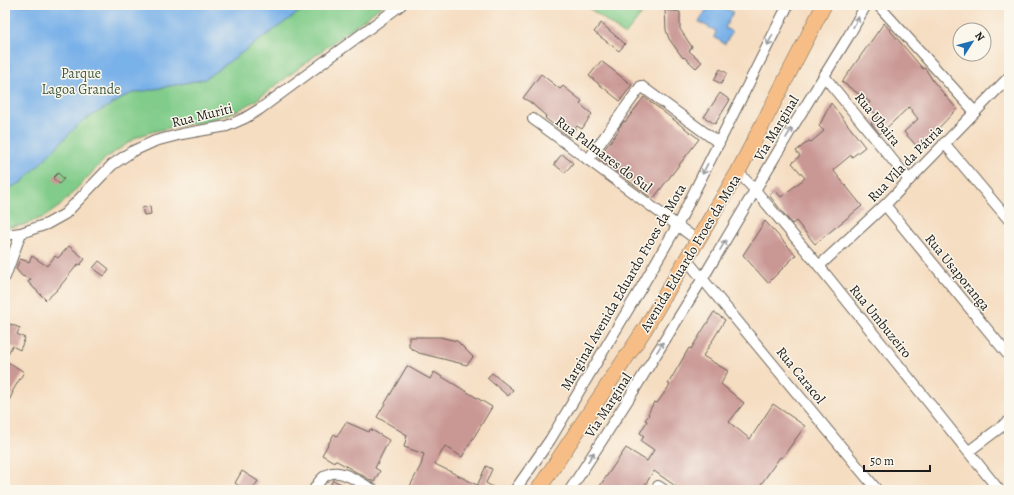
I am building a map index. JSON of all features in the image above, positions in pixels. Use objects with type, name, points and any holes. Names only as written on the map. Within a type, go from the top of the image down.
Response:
[{"type":"highway","name":"Avenida Eduardo Froes da Mota","points":[[538,490],[645,329],[738,172],[824,5]]},
{"type":"street","name":"Rua Muriti","points":[[5,235],[47,224],[65,214],[112,166],[131,152],[155,141],[182,134],[227,126],[245,118],[260,109],[400,5]]},
{"type":"street","name":"Marginal Avenida Eduardo Froes da Mota","points":[[515,490],[550,440],[677,226],[788,5]]},
{"type":"street","name":"Via Marginal","points":[[570,490],[703,278],[866,5]]},
{"type":"street","points":[[878,5],[975,112]]},
{"type":"street","name":"Rua Ubaira","points":[[824,76],[909,180]]},
{"type":"street","name":"Rua Vila da Pátria","points":[[819,266],[885,205],[1009,77]]},
{"type":"street","points":[[588,160],[641,86],[719,143]]},
{"type":"street","name":"Rua Palmares do Sul","points":[[533,119],[697,240]]},
{"type":"street","points":[[944,143],[1009,220]]},
{"type":"street","name":"Rua Umbuzeiro","points":[[738,172],[819,266],[999,490]]},
{"type":"street","name":"Rua Usaporanga","points":[[885,205],[1009,356]]},
{"type":"street","points":[[5,277],[21,232]]},
{"type":"street","name":"Rua Caracol","points":[[686,259],[877,490]]},
{"type":"street","points":[[969,451],[1009,421]]},
{"type":"street","points":[[550,440],[565,450]]},
{"type":"street","points":[[314,490],[319,481],[327,473],[332,472],[344,474],[374,490]]},
{"type":"green space","name":"Parque Lagoa Grande","points":[[5,5],[383,5],[255,101],[239,110],[205,122],[178,126],[151,132],[137,137],[106,158],[60,206],[44,217],[23,225],[5,228]]},
{"type":"green space","points":[[592,5],[649,5],[625,35],[589,8]]},
{"type":"water","name":"Parque Lagoa Grande","points":[[5,5],[309,5],[205,79],[130,94],[81,122],[21,183],[5,190]]},
{"type":"water","points":[[709,5],[721,5],[733,12],[725,28],[732,32],[725,44],[714,37],[716,31],[699,22]]},
{"type":"building","points":[[665,10],[680,12],[680,29],[692,47],[689,51],[702,62],[696,68],[684,57],[683,58],[669,39],[666,30]]},
{"type":"building","points":[[601,23],[625,44],[619,51],[594,32]]},
{"type":"building","points":[[884,23],[923,69],[925,68],[933,81],[957,109],[930,137],[921,151],[904,132],[918,119],[909,107],[880,134],[871,123],[879,116],[867,107],[870,102],[842,82]]},
{"type":"building","points":[[601,61],[632,85],[620,101],[589,76]]},
{"type":"building","points":[[720,69],[727,73],[721,84],[714,80]]},
{"type":"building","points":[[541,74],[560,89],[563,86],[582,101],[580,104],[592,114],[582,129],[577,126],[569,137],[545,118],[546,116],[530,102],[523,98]]},
{"type":"building","points":[[720,93],[730,100],[715,124],[704,117]]},
{"type":"building","points":[[644,97],[699,139],[653,199],[598,158],[624,121],[625,122]]},
{"type":"building","points":[[831,103],[865,147],[852,157],[851,155],[833,170],[862,206],[815,244],[796,221],[792,224],[769,195],[775,190],[781,197],[805,178],[792,163],[800,156],[796,151],[809,141],[811,142],[824,131],[819,126]]},
{"type":"building","points":[[562,154],[573,163],[565,173],[554,164]]},
{"type":"building","points":[[58,173],[64,179],[59,184],[53,178]]},
{"type":"building","points":[[150,206],[151,214],[144,215],[142,208]]},
{"type":"building","points":[[765,221],[796,255],[768,283],[743,255]]},
{"type":"building","points":[[69,246],[85,259],[80,265],[78,264],[57,290],[46,300],[28,282],[31,279],[22,276],[16,269],[20,259],[29,262],[32,256],[47,266],[55,256],[58,258]]},
{"type":"building","points":[[99,261],[109,269],[104,276],[93,268]]},
{"type":"building","points":[[714,312],[725,320],[703,356],[728,371],[721,384],[744,403],[729,422],[750,439],[773,404],[805,426],[782,458],[780,457],[757,490],[681,490],[654,471],[645,485],[652,490],[597,490],[626,448],[647,461],[654,450],[641,441],[644,436],[640,433],[647,421],[645,420],[649,415],[648,414],[654,402],[657,403],[670,385],[668,384],[689,348],[691,349]]},
{"type":"building","points":[[5,322],[20,328],[17,334],[25,338],[20,350],[12,346],[5,360]]},
{"type":"building","points":[[409,337],[440,337],[457,341],[473,357],[467,365],[419,353],[409,347]]},
{"type":"building","points":[[5,360],[24,372],[12,392],[5,410]]},
{"type":"building","points":[[407,366],[430,379],[434,372],[492,407],[462,457],[445,446],[435,464],[477,485],[475,490],[408,490],[421,465],[424,454],[404,447],[407,435],[377,417]]},
{"type":"building","points":[[492,373],[513,390],[508,396],[487,378]]},
{"type":"building","points":[[346,422],[369,432],[370,429],[389,440],[375,468],[380,471],[374,482],[335,460],[334,462],[322,455],[334,434],[337,436]]},
{"type":"building","points":[[486,466],[492,469],[486,483],[498,490],[483,490],[477,486]]},
{"type":"building","points":[[242,471],[258,481],[252,490],[245,490],[235,483]]},
{"type":"building","points":[[333,480],[353,490],[328,490]]}]
